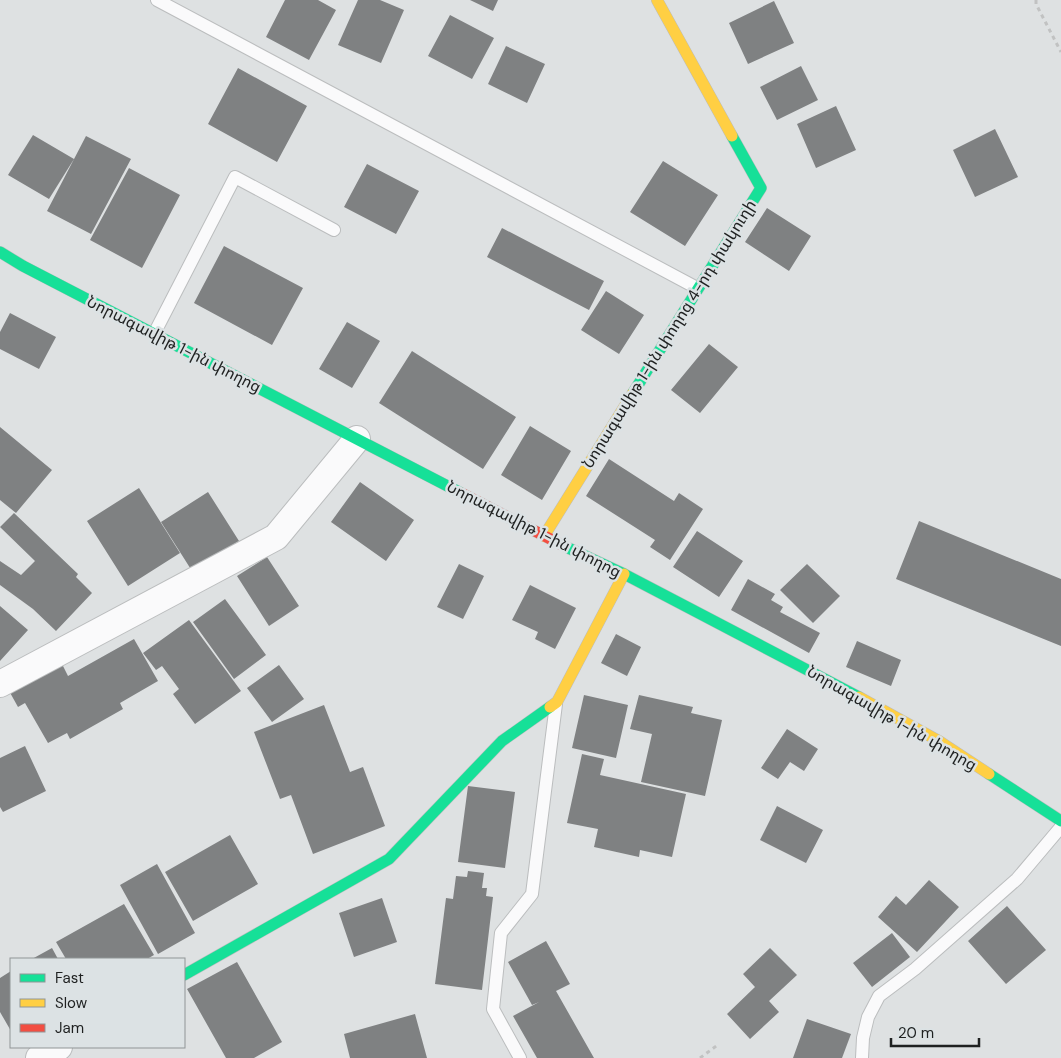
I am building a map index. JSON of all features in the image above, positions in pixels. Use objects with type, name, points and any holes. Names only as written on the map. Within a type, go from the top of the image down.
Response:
[{"type":"street","name":"Նորագավիթ 1-ին փողոց 4-րդ փակուղի","points":[[544,536],[761,188],[657,0]]},
{"type":"street","name":"Նորագավիթ 1-ին փողոց","points":[[0,252],[22,266],[544,536],[624,574],[826,679],[939,741],[1061,821]]},
{"type":"street","points":[[0,684],[276,537],[357,439]]},
{"type":"street","points":[[185,974],[389,858],[502,741],[556,702],[624,574]]},
{"type":"street","points":[[39,1058],[57,1048]]},
{"type":"lane","points":[[157,0],[698,288]]},
{"type":"lane","points":[[154,334],[235,177],[334,230]]},
{"type":"lane","points":[[520,1058],[493,1010],[501,933],[532,894],[556,702]]},
{"type":"lane","points":[[862,1058],[862,1038],[868,1017],[879,996],[915,969],[1017,879],[1061,827]]},
{"type":"path","points":[[1036,0],[1036,4],[1061,52]]},
{"type":"path","points":[[700,1058],[719,1044]]},
{"type":"building","points":[[285,0],[318,0],[336,10],[309,60],[266,37]]},
{"type":"building","points":[[358,0],[380,0],[404,10],[381,63],[338,45]]},
{"type":"building","points":[[470,0],[498,0],[493,11]]},
{"type":"building","points":[[774,1],[794,43],[748,64],[729,23]]},
{"type":"building","points":[[450,15],[494,38],[472,79],[428,56]]},
{"type":"building","points":[[506,46],[545,64],[527,103],[488,84]]},
{"type":"building","points":[[801,66],[818,100],[777,120],[760,87]]},
{"type":"building","points":[[238,68],[307,106],[277,162],[208,124]]},
{"type":"building","points":[[836,106],[856,150],[816,168],[797,124]]},
{"type":"building","points":[[995,129],[1018,177],[975,197],[953,150]]},
{"type":"building","points":[[33,135],[74,159],[49,199],[8,175]]},
{"type":"building","points":[[86,136],[131,159],[91,234],[47,211]]},
{"type":"building","points":[[663,161],[718,195],[685,246],[630,212]]},
{"type":"building","points":[[367,164],[419,191],[396,234],[344,207]]},
{"type":"building","points":[[129,168],[180,195],[142,268],[90,240]]},
{"type":"building","points":[[767,208],[811,236],[789,271],[745,242]]},
{"type":"building","points":[[502,228],[604,281],[589,310],[487,257]]},
{"type":"building","points":[[224,246],[303,288],[272,345],[194,303]]},
{"type":"building","points":[[606,291],[644,315],[619,354],[581,330]]},
{"type":"building","points":[[10,313],[56,337],[39,369],[0,349],[0,332]]},
{"type":"building","points":[[347,322],[380,341],[352,388],[319,369]]},
{"type":"building","points":[[709,344],[738,367],[700,413],[671,390]]},
{"type":"building","points":[[412,351],[516,417],[483,469],[379,403]]},
{"type":"building","points":[[530,426],[571,451],[542,500],[501,475]]},
{"type":"building","points":[[0,427],[52,470],[16,513],[0,500]]},
{"type":"building","points":[[609,459],[674,501],[679,493],[703,509],[670,560],[650,547],[655,540],[586,496]]},
{"type":"building","points":[[360,482],[414,520],[386,561],[331,522]]},
{"type":"building","points":[[139,488],[180,553],[128,586],[87,521]]},
{"type":"building","points":[[208,492],[239,541],[192,571],[161,522]]},
{"type":"building","points":[[14,513],[78,574],[76,577],[92,593],[56,631],[33,609],[0,585],[0,561],[21,575],[35,561],[0,527]]},
{"type":"building","points":[[919,521],[1061,579],[1061,646],[896,579]]},
{"type":"building","points":[[697,531],[743,561],[719,597],[673,567]]},
{"type":"building","points":[[267,557],[299,606],[269,626],[237,576]]},
{"type":"building","points":[[459,564],[484,576],[463,619],[437,607]]},
{"type":"building","points":[[807,564],[840,596],[813,623],[780,590]]},
{"type":"building","points":[[748,579],[775,594],[771,600],[783,607],[780,612],[820,633],[809,653],[731,610]]},
{"type":"building","points":[[530,585],[576,608],[555,649],[535,639],[538,632],[512,620]]},
{"type":"building","points":[[225,599],[266,655],[234,679],[193,622]]},
{"type":"building","points":[[0,606],[28,630],[0,661]]},
{"type":"building","points":[[189,620],[241,691],[195,724],[173,694],[179,689],[162,666],[156,670],[143,653]]},
{"type":"building","points":[[616,634],[641,647],[627,676],[601,663]]},
{"type":"building","points":[[134,639],[158,681],[120,703],[123,709],[70,739],[67,733],[48,743],[25,703],[18,707],[8,689],[60,660],[68,676]]},
{"type":"building","points":[[857,641],[901,660],[891,686],[846,667]]},
{"type":"building","points":[[279,665],[304,699],[272,722],[247,688]]},
{"type":"building","points":[[584,695],[628,705],[616,758],[572,748]]},
{"type":"building","points":[[639,695],[693,707],[691,713],[722,720],[705,796],[641,782],[652,734],[630,729]]},
{"type":"building","points":[[324,705],[350,772],[363,767],[385,826],[313,854],[291,795],[280,799],[254,732]]},
{"type":"building","points":[[787,729],[818,749],[804,771],[790,762],[778,779],[761,768]]},
{"type":"building","points":[[25,746],[46,791],[3,812],[0,807],[0,758]]},
{"type":"building","points":[[582,754],[604,759],[600,775],[686,794],[672,857],[640,850],[639,857],[594,847],[598,829],[567,823]]},
{"type":"building","points":[[468,786],[515,792],[505,868],[458,862]]},
{"type":"building","points":[[777,806],[823,830],[806,863],[760,840]]},
{"type":"building","points":[[230,835],[258,884],[193,921],[165,872]]},
{"type":"building","points":[[157,864],[195,933],[158,954],[120,885]]},
{"type":"building","points":[[468,871],[484,873],[482,888],[487,888],[486,896],[493,897],[482,990],[435,984],[446,898],[453,899],[456,876],[467,877]]},
{"type":"building","points":[[929,880],[959,907],[917,952],[878,917],[896,896],[906,905]]},
{"type":"building","points":[[382,898],[397,942],[354,957],[339,913]]},
{"type":"building","points":[[124,904],[154,955],[149,958],[65,958],[56,942]]},
{"type":"building","points":[[1007,906],[1046,950],[1006,984],[968,941]]},
{"type":"building","points":[[892,933],[910,957],[872,987],[853,963]]},
{"type":"building","points":[[546,941],[570,984],[556,991],[594,1058],[537,1058],[513,1016],[539,1002],[532,1005],[508,962]]},
{"type":"building","points":[[52,948],[57,958],[34,958]]},
{"type":"building","points":[[770,948],[797,975],[769,1001],[779,1012],[750,1039],[727,1014],[755,987],[743,974]]},
{"type":"building","points":[[237,962],[282,1042],[254,1058],[226,1058],[187,989]]},
{"type":"building","points":[[10,972],[10,1029],[0,1012],[0,978]]},
{"type":"building","points":[[415,1014],[427,1058],[350,1058],[344,1034]]},
{"type":"building","points":[[807,1019],[851,1034],[842,1058],[793,1058]]},
{"type":"traffic: fast","points":[[633,393],[761,188],[732,136]]},
{"type":"traffic: fast","points":[[0,252],[23,266],[461,493]]},
{"type":"traffic: fast","points":[[564,546],[624,574],[859,697]]},
{"type":"traffic: fast","points":[[185,974],[389,859],[502,741],[550,707]]},
{"type":"traffic: fast","points":[[989,774],[1061,821]]},
{"type":"traffic: slow","points":[[657,0],[732,136]]},
{"type":"traffic: slow","points":[[544,536],[633,393]]},
{"type":"traffic: slow","points":[[550,707],[557,702],[624,574]]},
{"type":"traffic: slow","points":[[859,697],[939,741],[989,774]]},
{"type":"traffic: jam","points":[[461,493],[564,546]]}]
